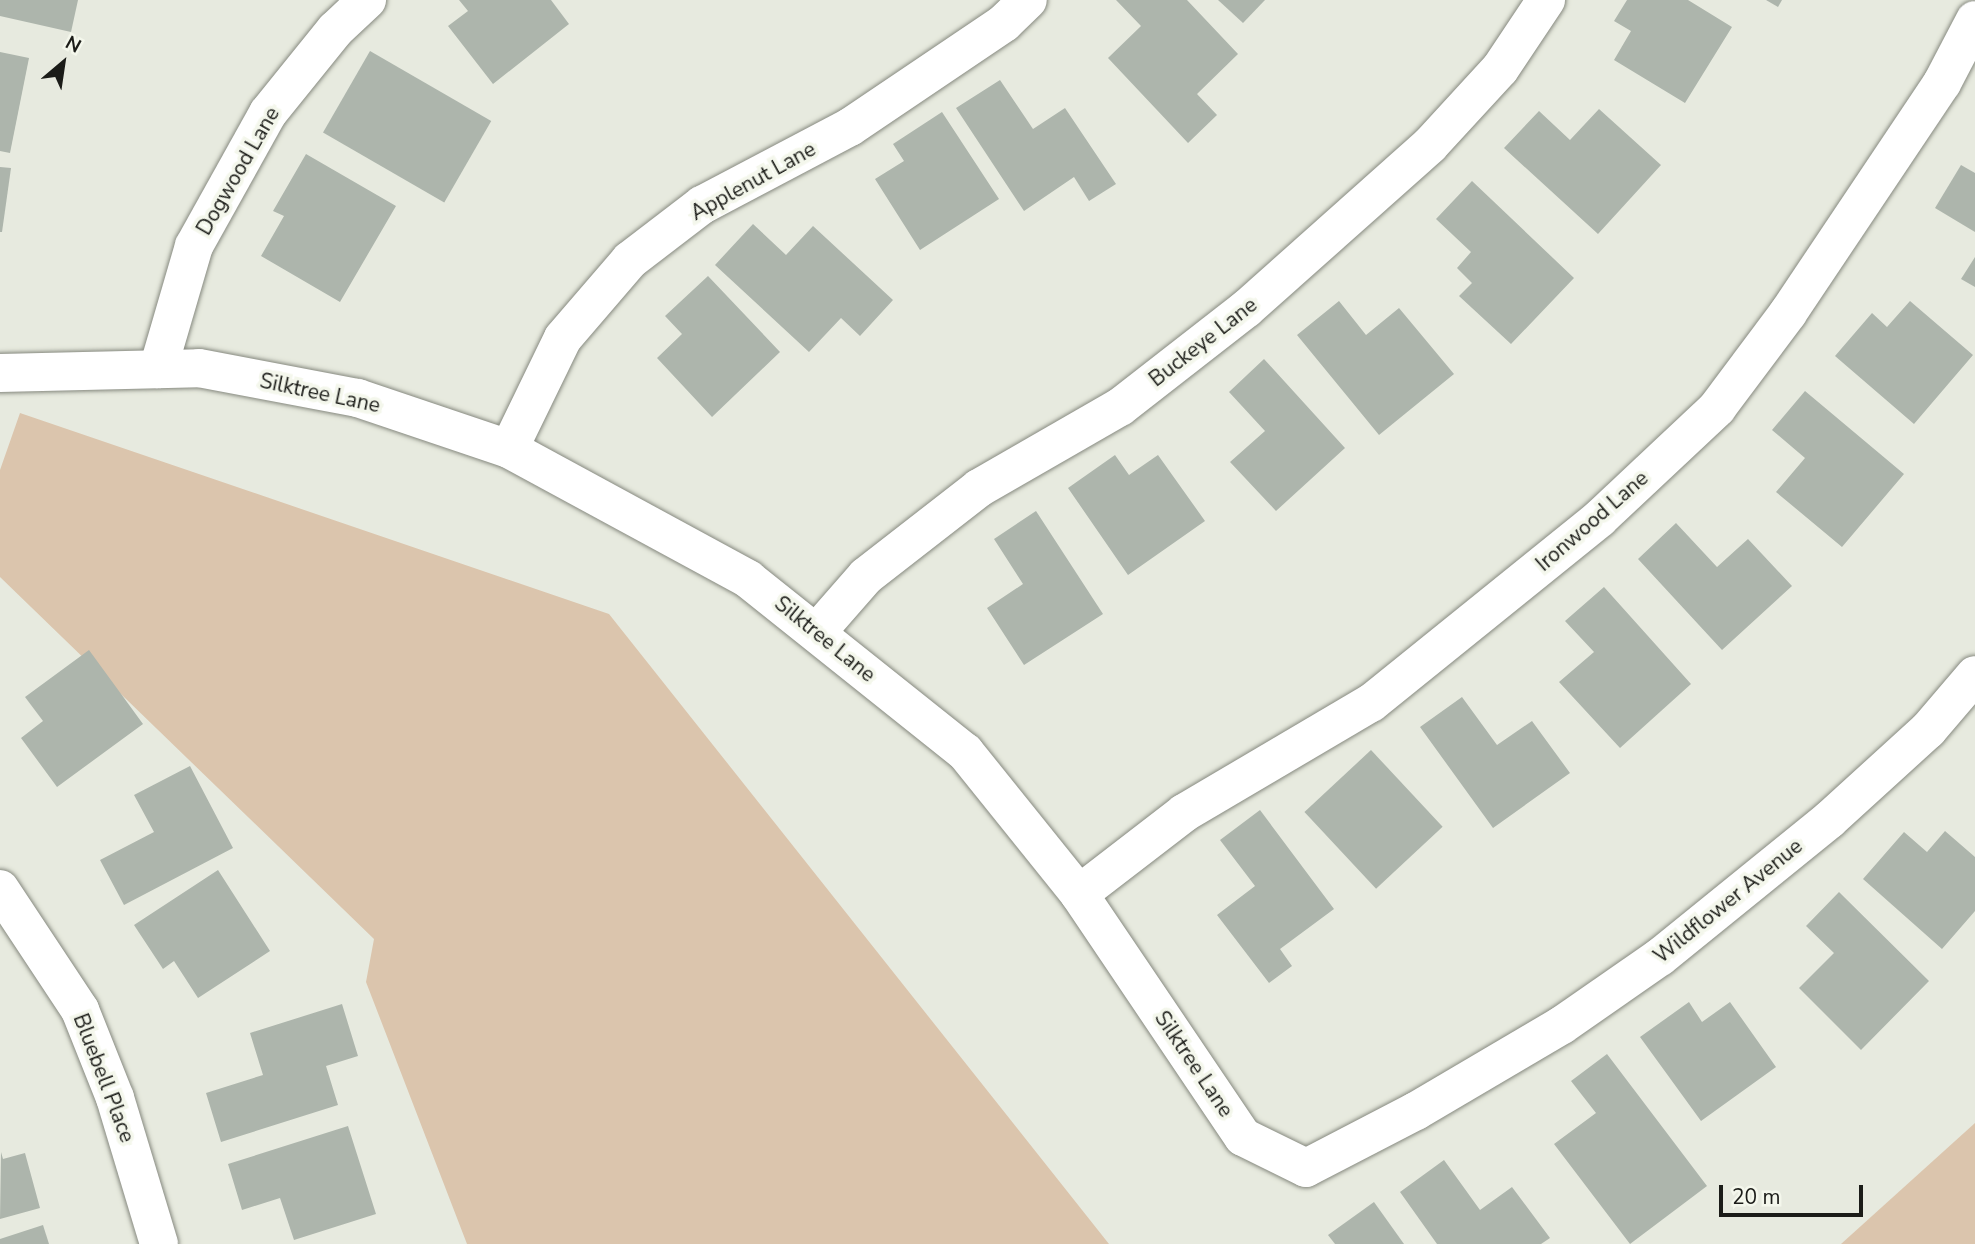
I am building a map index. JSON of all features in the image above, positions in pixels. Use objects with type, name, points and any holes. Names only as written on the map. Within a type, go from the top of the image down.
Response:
[{"type":"street","name":"Dogwood Lane","points":[[158,369],[194,246],[268,113],[335,30],[366,0]]},
{"type":"street","name":"Applenut Lane","points":[[509,449],[563,338],[631,260],[702,205],[850,127],[1004,23],[1028,0]]},
{"type":"street","name":"Buckeye Lane","points":[[817,632],[866,576],[979,488],[1120,407],[1246,309],[1430,145],[1500,69],[1546,0]]},
{"type":"street","name":"Ironwood Lane","points":[[1079,894],[1184,813],[1371,703],[1600,518],[1717,408],[1788,313],[1942,83],[1975,20]]},
{"type":"street","name":"Silktree Lane","points":[[0,373],[199,368],[359,398],[509,449],[748,579],[965,752],[1079,894],[1243,1137],[1306,1168],[1451,1091]]},
{"type":"street","name":"Wildflower Avenue","points":[[1451,1091],[1562,1025],[1660,957],[1829,820],[1928,730],[1975,675]]},
{"type":"street","name":"Bluebell Place","points":[[0,889],[80,1010],[115,1098],[159,1244]]},
{"type":"shaded area","points":[[20,413],[609,614],[1109,1244],[467,1244],[366,982],[374,939],[0,577],[0,470]]},
{"type":"shaded area","points":[[1975,1123],[1975,1244],[1841,1244]]},
{"type":"building","points":[[0,0],[78,0],[71,32],[0,16]]},
{"type":"building","points":[[459,0],[551,0],[569,24],[493,84],[448,26],[468,11]]},
{"type":"building","points":[[1116,0],[1187,0],[1238,54],[1197,94],[1217,115],[1188,143],[1108,58],[1141,26]]},
{"type":"building","points":[[1218,0],[1265,0],[1243,23]]},
{"type":"building","points":[[1627,0],[1688,0],[1732,27],[1685,103],[1614,60],[1631,31],[1614,21]]},
{"type":"building","points":[[1766,0],[1782,0],[1778,7]]},
{"type":"building","points":[[370,51],[491,121],[444,202],[323,132]]},
{"type":"building","points":[[0,52],[29,58],[10,153],[0,151]]},
{"type":"building","points":[[1000,80],[1033,129],[1065,108],[1116,184],[1089,201],[1074,177],[1024,211],[956,108]]},
{"type":"building","points":[[1599,109],[1661,165],[1598,234],[1504,148],[1539,111],[1570,140]]},
{"type":"building","points":[[942,112],[999,199],[920,250],[875,179],[904,161],[893,144]]},
{"type":"building","points":[[306,154],[396,206],[340,302],[261,256],[284,216],[273,211]]},
{"type":"building","points":[[1961,165],[1975,173],[1975,232],[1935,208]]},
{"type":"building","points":[[0,167],[11,168],[2,232],[0,232]]},
{"type":"building","points":[[1472,181],[1574,278],[1511,344],[1459,296],[1472,283],[1457,268],[1471,252],[1436,219]]},
{"type":"building","points":[[753,224],[786,255],[813,226],[893,300],[860,336],[841,318],[809,352],[715,265]]},
{"type":"building","points":[[1975,257],[1975,287],[1961,279]]},
{"type":"building","points":[[708,276],[780,352],[712,417],[657,358],[682,334],[665,316]]},
{"type":"building","points":[[1339,301],[1366,335],[1399,308],[1454,374],[1379,435],[1297,335]]},
{"type":"building","points":[[1910,301],[1973,355],[1914,424],[1835,356],[1872,313],[1887,327]]},
{"type":"building","points":[[1264,359],[1345,448],[1276,511],[1230,462],[1265,431],[1229,392]]},
{"type":"building","points":[[1805,391],[1904,474],[1842,547],[1776,492],[1805,458],[1772,430]]},
{"type":"building","points":[[1115,455],[1129,475],[1158,455],[1205,521],[1128,575],[1068,488]]},
{"type":"building","points":[[1036,511],[1103,614],[1024,665],[987,608],[1023,584],[994,539]]},
{"type":"building","points":[[1676,523],[1717,567],[1748,539],[1792,586],[1722,650],[1638,559]]},
{"type":"building","points":[[1604,587],[1691,684],[1620,748],[1559,682],[1594,652],[1565,621]]},
{"type":"building","points":[[89,650],[143,724],[57,787],[21,738],[43,721],[25,697]]},
{"type":"building","points":[[1462,697],[1497,745],[1532,721],[1570,773],[1493,828],[1420,727]]},
{"type":"building","points":[[1371,750],[1443,827],[1376,889],[1304,812]]},
{"type":"building","points":[[190,766],[233,848],[124,905],[100,860],[154,832],[134,795]]},
{"type":"building","points":[[1260,810],[1334,909],[1280,949],[1292,966],[1269,983],[1217,915],[1255,886],[1220,840]]},
{"type":"building","points":[[1945,831],[1975,857],[1975,911],[1942,949],[1863,879],[1904,832],[1927,852]]},
{"type":"building","points":[[218,870],[270,951],[198,998],[174,961],[163,969],[134,925]]},
{"type":"building","points":[[1839,892],[1929,981],[1861,1050],[1799,988],[1834,953],[1806,926]]},
{"type":"building","points":[[1689,1002],[1702,1022],[1730,1002],[1776,1067],[1701,1121],[1640,1037]]},
{"type":"building","points":[[342,1004],[358,1056],[326,1066],[338,1105],[221,1142],[206,1093],[263,1075],[250,1033]]},
{"type":"building","points":[[1607,1054],[1707,1186],[1630,1244],[1554,1144],[1596,1113],[1571,1081]]},
{"type":"building","points":[[348,1126],[376,1214],[294,1240],[280,1198],[242,1210],[228,1164]]},
{"type":"building","points":[[1,1152],[3,1159],[25,1153],[40,1208],[0,1219]]},
{"type":"building","points":[[1444,1160],[1480,1210],[1512,1187],[1550,1238],[1541,1244],[1437,1244],[1400,1192]]},
{"type":"building","points":[[1374,1202],[1404,1244],[1335,1244],[1328,1235]]},
{"type":"building","points":[[43,1225],[49,1244],[0,1244],[0,1239]]}]
